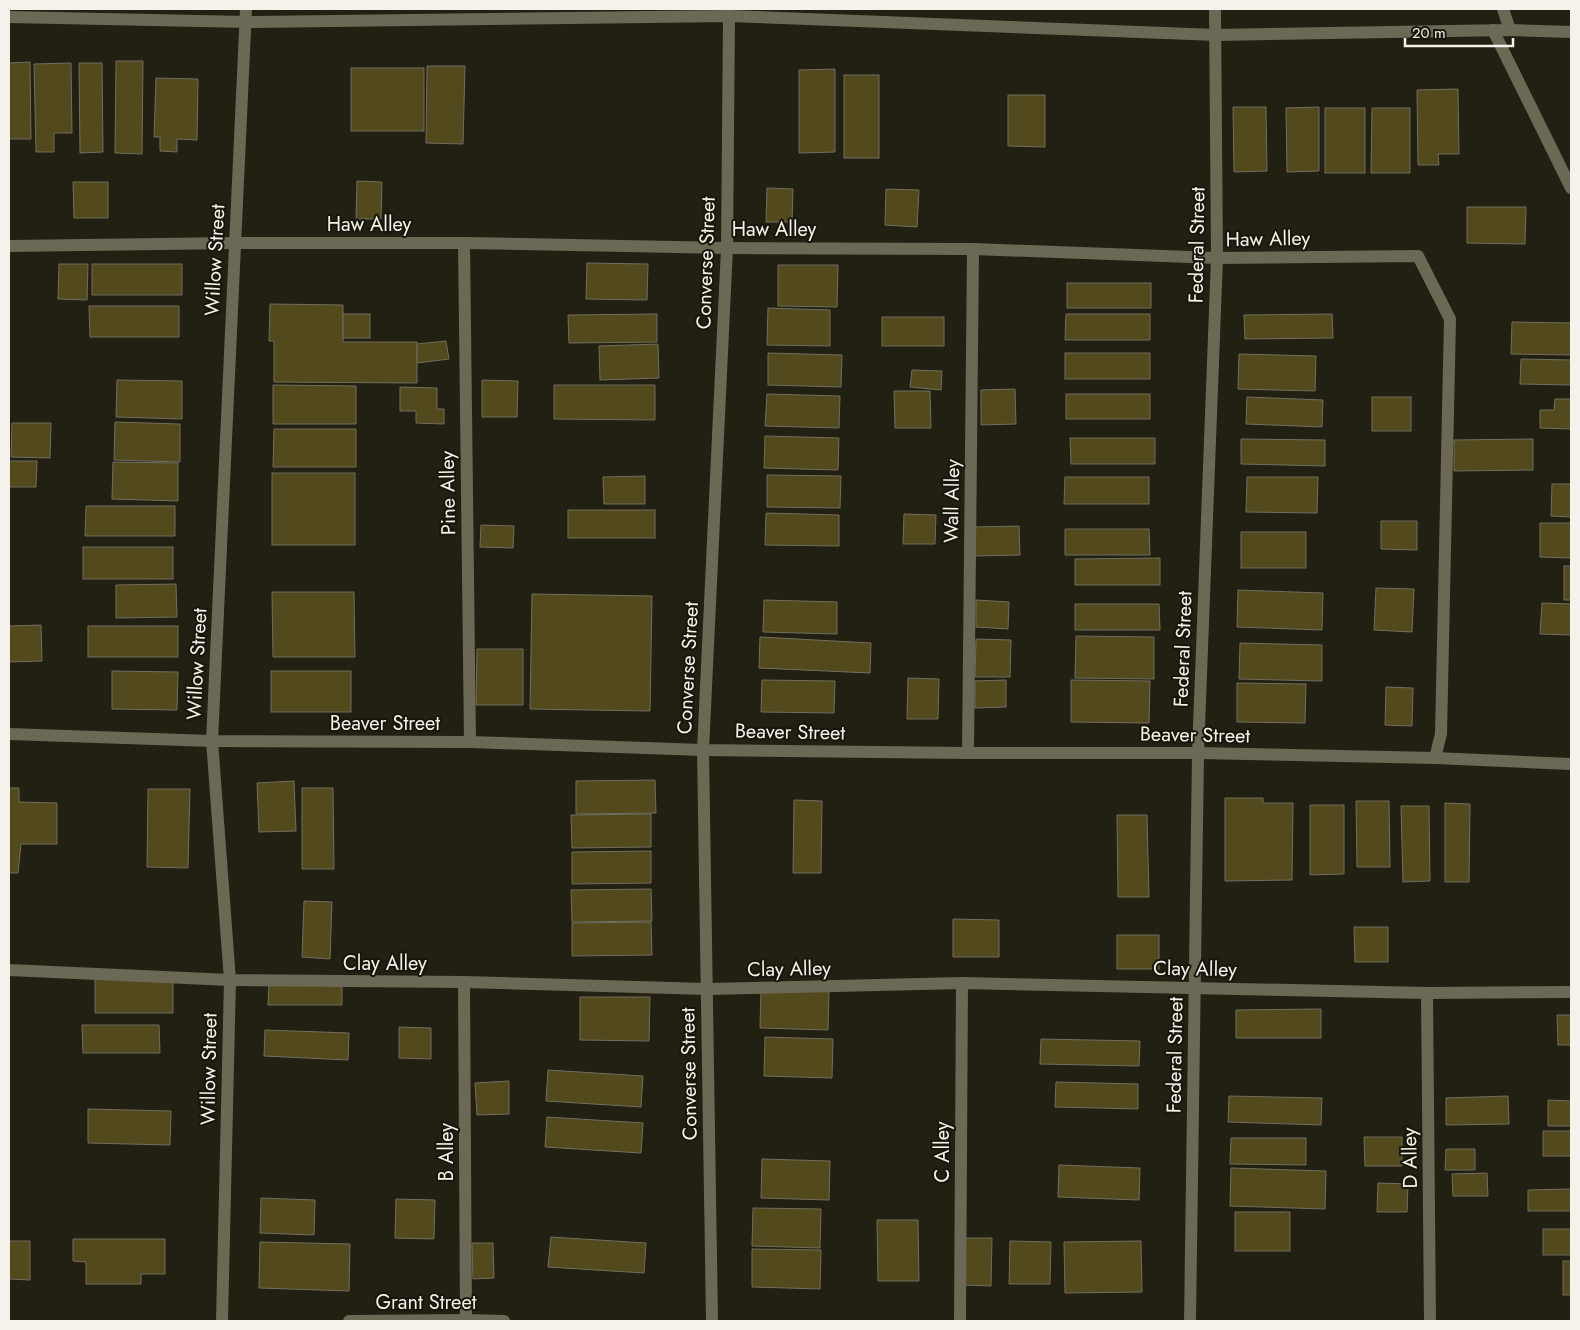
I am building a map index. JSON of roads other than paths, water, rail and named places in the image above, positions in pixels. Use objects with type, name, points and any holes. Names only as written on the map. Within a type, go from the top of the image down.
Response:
[{"type":"street","name":"Federal Street","points":[[1190,1321],[1198,753],[1217,258],[1215,9]]},
{"type":"street","points":[[1503,9],[1510,30]]},
{"type":"street","points":[[9,17],[246,15],[729,16],[1216,35],[1493,30],[1571,32]]},
{"type":"street","name":"Willow Street","points":[[222,1321],[230,980],[212,741],[246,15]]},
{"type":"street","name":"Converse Street","points":[[712,1321],[703,750],[727,248],[729,16]]},
{"type":"street","points":[[1493,30],[1571,188]]},
{"type":"street","name":"Haw Alley","points":[[9,246],[235,242],[464,243],[727,248],[973,249],[1217,258],[1418,256],[1450,319],[1441,734],[1435,758]]},
{"type":"street","name":"Pine Alley","points":[[464,243],[470,742]]},
{"type":"street","name":"Wall Alley","points":[[968,753],[973,249]]},
{"type":"street","name":"Beaver Street","points":[[9,734],[212,741],[470,742],[703,750],[1198,753],[1435,758],[1571,764]]},
{"type":"street","name":"Clay Alley","points":[[9,970],[230,980],[464,982],[707,990],[962,983],[1195,987],[1427,994],[1571,992]]},
{"type":"street","name":"B Alley","points":[[464,982],[466,1320]]},
{"type":"street","name":"C Alley","points":[[960,1321],[962,983]]},
{"type":"street","name":"D Alley","points":[[1427,994],[1430,1321]]},
{"type":"street","name":"Grant Street","points":[[349,1321],[504,1321]]}]
